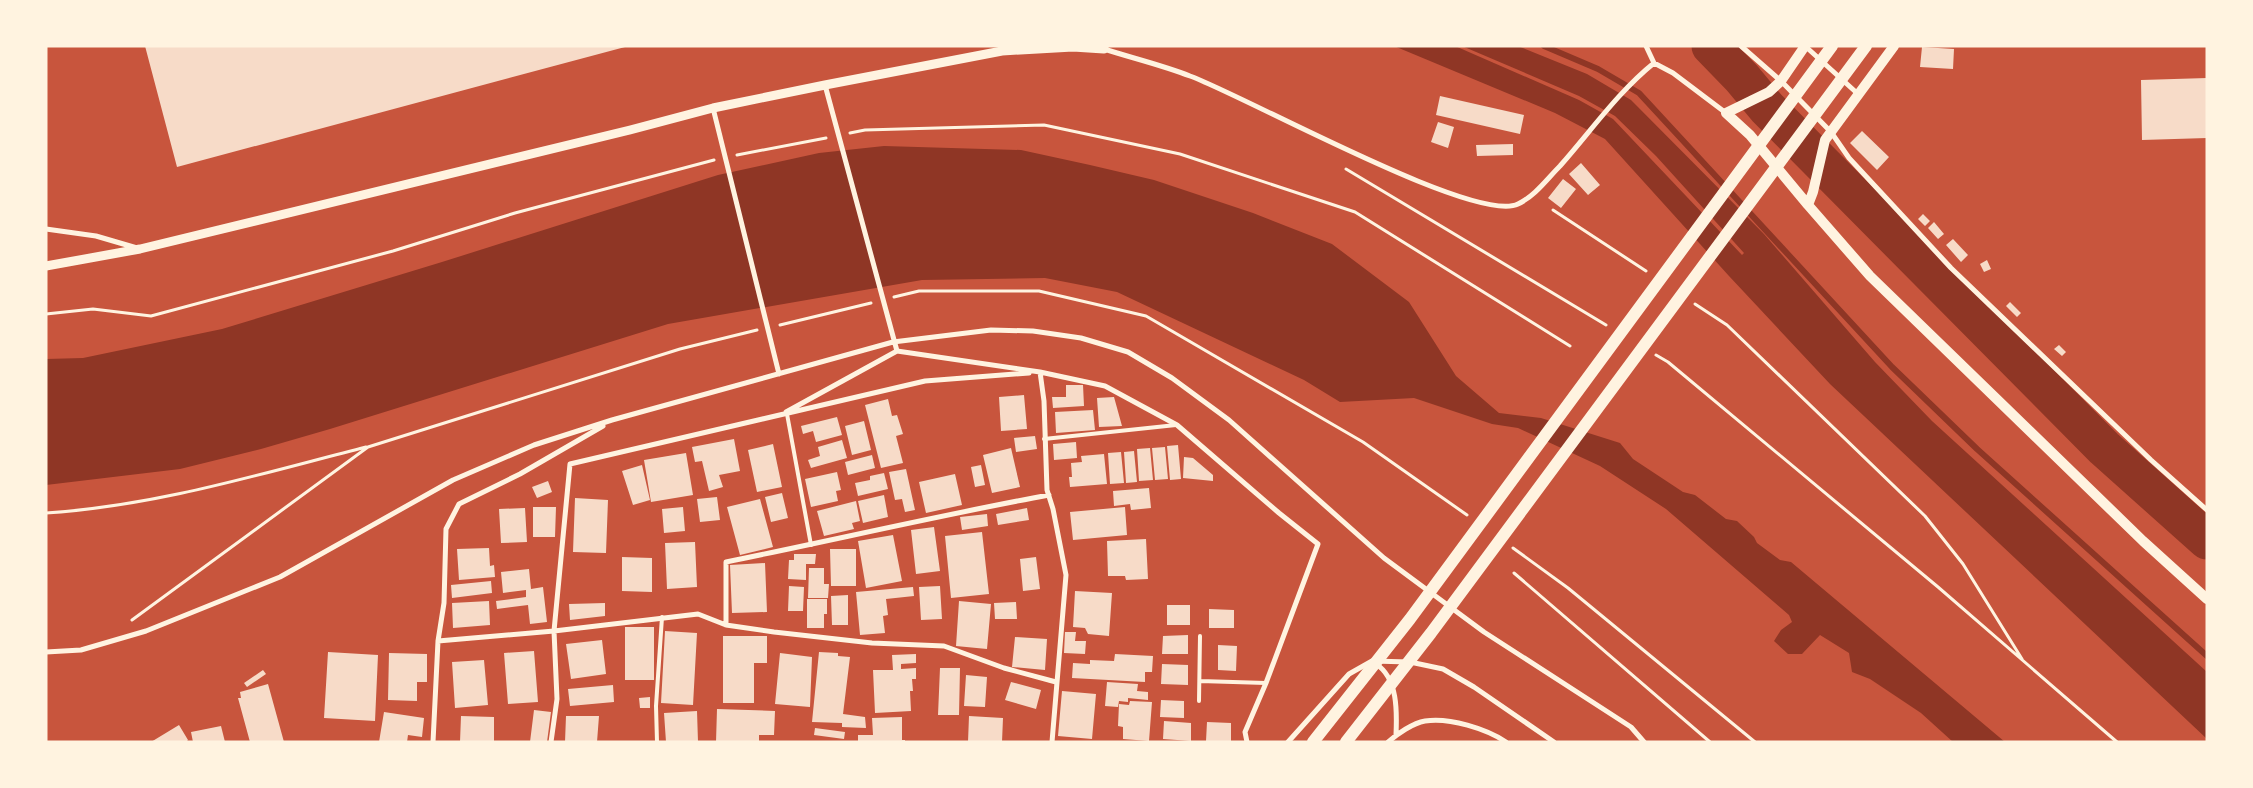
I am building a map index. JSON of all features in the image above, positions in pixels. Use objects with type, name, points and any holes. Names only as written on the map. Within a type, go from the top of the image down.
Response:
[{"type":"main road","points":[[1805,46],[1781,81],[1770,92],[1730,110],[1808,205],[1870,276],[2143,541],[2207,599]]},
{"type":"main road","points":[[1346,742],[1431,633],[1866,46]]},
{"type":"main road","points":[[1808,205],[1828,136],[1894,46]]},
{"type":"main road","points":[[1313,742],[1416,611],[1830,50]]},
{"type":"street","points":[[1646,46],[1654,63],[1730,110]]},
{"type":"street","points":[[1741,46],[1781,81],[1828,136],[1951,268],[2151,460],[2207,510]]},
{"type":"street","points":[[1805,46],[1858,95]]},
{"type":"street","points":[[46,266],[140,249],[621,133],[713,108],[1002,51],[1073,47],[1104,48],[1191,76],[1298,125],[1380,166],[1467,199],[1507,206],[1517,205],[1528,197],[1588,134],[1634,79],[1654,63]]},
{"type":"street","points":[[825,85],[897,351]]},
{"type":"street","points":[[713,108],[779,374]]},
{"type":"street","points":[[46,229],[96,236],[140,249]]},
{"type":"street","points":[[46,652],[81,650],[146,631],[280,577],[453,480],[534,445],[612,420],[893,340],[991,330],[1033,331],[1081,338],[1128,352],[1172,378],[1229,420],[1384,558],[1484,632],[1630,727],[1644,742]]},
{"type":"street","points":[[780,415],[897,351],[1040,372],[1105,386],[1177,425],[1318,544],[1266,683],[1245,732],[1247,742]]},
{"type":"street","points":[[551,742],[557,699],[554,631],[570,464],[925,381],[1040,372]]},
{"type":"street","points":[[1040,372],[1044,401],[1047,490],[1053,509],[1066,575],[1052,742]]},
{"type":"street","points":[[433,742],[438,641],[444,602],[446,529],[459,504],[520,474],[612,420]]},
{"type":"street","points":[[726,625],[726,562],[811,545],[936,516],[1049,496]]},
{"type":"street","points":[[438,641],[554,631],[698,614],[726,625],[872,643],[944,646],[1004,668],[1056,682]]},
{"type":"street","points":[[1372,661],[1385,670],[1397,705],[1396,735]]},
{"type":"street","points":[[1288,742],[1349,674],[1372,661],[1410,662],[1443,669],[1474,687],[1554,742]]},
{"type":"street","points":[[1388,742],[1396,735],[1425,721],[1460,722],[1506,742]]},
{"type":"lane","points":[[786,414],[811,545]]},
{"type":"lane","points":[[1044,439],[1177,425]]},
{"type":"lane","points":[[657,742],[656,706],[662,618]]},
{"type":"lane","points":[[1199,701],[1200,636]]},
{"type":"lane","points":[[1200,681],[1266,683]]},
{"type":"path","points":[[846,134],[866,130],[1044,125],[1180,154],[1355,212],[1570,346]]},
{"type":"path","points":[[731,156],[827,137]]},
{"type":"path","points":[[46,314],[93,309],[151,316],[392,251],[514,213],[722,158]]},
{"type":"path","points":[[1346,169],[1608,326]]},
{"type":"path","points":[[1553,210],[1646,272]]},
{"type":"path","points":[[891,298],[919,291],[1039,291],[1146,316],[1363,442],[1472,519]]},
{"type":"path","points":[[1687,298],[1727,325],[1925,516],[1963,564],[2024,662]]},
{"type":"path","points":[[776,326],[872,303]]},
{"type":"path","points":[[46,513],[76,511],[174,497],[368,447],[680,349],[766,328]]},
{"type":"path","points":[[1650,352],[1683,374],[1938,587],[2117,742]]},
{"type":"path","points":[[131,621],[368,447]]},
{"type":"path","points":[[1512,548],[1568,588],[1755,742]]},
{"type":"path","points":[[1514,573],[1710,742]]},
{"type":"shaded area","points":[[1394,46],[1455,46],[1579,100],[1613,119],[1742,255],[1744,253],[1656,156],[1615,116],[1579,96],[1462,46],[1518,46],[1587,74],[1631,100],[1764,234],[1875,362],[1932,421],[2207,672],[2207,739],[1830,384],[1605,139],[1555,113]]},
{"type":"shaded area","points":[[884,146],[1021,150],[1090,165],[1154,180],[1253,213],[1332,244],[1409,302],[1456,376],[1499,413],[1541,418],[1620,443],[1633,459],[1683,492],[1695,495],[1726,519],[1737,521],[1754,537],[1757,543],[1780,560],[1791,562],[2005,742],[1953,742],[1921,713],[1870,679],[1852,672],[1849,653],[1820,635],[1802,654],[1788,654],[1774,641],[1781,630],[1792,622],[1789,615],[1666,509],[1600,466],[1518,428],[1492,424],[1414,398],[1340,402],[1304,380],[1117,292],[1045,278],[922,280],[668,324],[261,449],[180,469],[46,485],[46,359],[83,358],[222,329],[718,175],[819,153]]},
{"type":"building","points":[[145,46],[625,46],[625,47],[177,167]]},
{"type":"building","points":[[1922,47],[1954,49],[1953,69],[1920,67]]},
{"type":"building","points":[[2207,78],[2207,138],[2142,140],[2141,80]]},
{"type":"building","points":[[1440,96],[1524,115],[1520,134],[1436,115]]},
{"type":"building","points":[[1438,122],[1454,127],[1448,148],[1431,142]]},
{"type":"building","points":[[1862,131],[1889,157],[1877,170],[1850,143]]},
{"type":"building","points":[[1513,144],[1513,155],[1477,156],[1476,145]]},
{"type":"building","points":[[1581,163],[1600,185],[1588,195],[1569,174]]},
{"type":"building","points":[[1563,179],[1576,189],[1561,208],[1548,198]]},
{"type":"building","points":[[1923,214],[1930,221],[1925,226],[1918,219]]},
{"type":"building","points":[[1934,222],[1944,234],[1938,239],[1928,228]]},
{"type":"building","points":[[1953,239],[1968,255],[1961,262],[1946,245]]},
{"type":"building","points":[[1987,260],[1991,269],[1984,272],[1980,264]]},
{"type":"building","points":[[2010,302],[2021,313],[2017,317],[2006,306]]},
{"type":"building","points":[[2059,345],[2066,352],[2062,356],[2054,349]]},
{"type":"building","points":[[1066,385],[1083,385],[1084,406],[1053,408],[1052,397],[1066,397]]},
{"type":"building","points":[[1024,395],[1027,429],[1001,431],[999,397]]},
{"type":"building","points":[[1114,397],[1122,426],[1099,427],[1097,398]]},
{"type":"building","points":[[888,399],[892,416],[897,415],[903,434],[896,436],[903,463],[881,468],[865,405]]},
{"type":"building","points":[[1093,410],[1095,430],[1056,433],[1055,412]]},
{"type":"building","points":[[837,417],[842,435],[816,442],[813,431],[803,434],[801,426]]},
{"type":"building","points":[[864,421],[871,450],[852,455],[845,426]]},
{"type":"building","points":[[1035,436],[1037,449],[1016,452],[1014,438]]},
{"type":"building","points":[[734,439],[740,471],[719,475],[723,487],[709,491],[702,461],[695,462],[692,447]]},
{"type":"building","points":[[842,440],[847,458],[811,468],[808,460],[820,456],[818,447]]},
{"type":"building","points":[[1076,442],[1077,458],[1054,460],[1053,444]]},
{"type":"building","points":[[773,444],[782,487],[757,492],[748,450]]},
{"type":"building","points":[[1178,445],[1181,479],[1170,480],[1167,446]]},
{"type":"building","points":[[1165,447],[1168,479],[1155,480],[1152,448]]},
{"type":"building","points":[[1011,448],[1020,487],[992,493],[983,455]]},
{"type":"building","points":[[1150,448],[1153,480],[1139,481],[1137,449]]},
{"type":"building","points":[[1134,451],[1137,482],[1126,483],[1124,452]]},
{"type":"building","points":[[1121,452],[1124,483],[1110,484],[1108,453]]},
{"type":"building","points":[[686,453],[693,495],[651,502],[644,460]]},
{"type":"building","points":[[1104,454],[1107,484],[1070,487],[1069,477],[1072,477],[1071,463],[1082,462],[1081,456]]},
{"type":"building","points":[[872,455],[875,468],[848,475],[845,462]]},
{"type":"building","points":[[1184,457],[1193,458],[1213,475],[1213,481],[1183,478]]},
{"type":"building","points":[[642,465],[650,500],[633,505],[622,471]]},
{"type":"building","points":[[981,465],[985,485],[975,487],[971,467]]},
{"type":"building","points":[[906,469],[915,510],[905,512],[902,499],[895,500],[889,472]]},
{"type":"building","points":[[837,472],[841,490],[836,491],[838,501],[811,507],[805,479]]},
{"type":"building","points":[[884,473],[888,489],[858,496],[855,483],[870,480],[870,476]]},
{"type":"building","points":[[955,474],[962,505],[926,513],[919,482]]},
{"type":"building","points":[[548,481],[552,492],[537,498],[532,487]]},
{"type":"building","points":[[1149,488],[1151,508],[1131,510],[1130,504],[1114,506],[1113,491]]},
{"type":"building","points":[[782,493],[788,518],[771,522],[765,497]]},
{"type":"building","points":[[884,495],[888,517],[863,523],[858,501]]},
{"type":"building","points":[[717,497],[720,520],[700,522],[697,499]]},
{"type":"building","points":[[575,498],[608,500],[606,553],[573,552]]},
{"type":"building","points":[[760,499],[773,547],[740,555],[727,507]]},
{"type":"building","points":[[856,501],[860,521],[852,523],[854,529],[824,536],[817,511]]},
{"type":"building","points":[[533,507],[556,507],[555,537],[533,537]]},
{"type":"building","points":[[683,507],[685,531],[664,533],[662,509]]},
{"type":"building","points":[[1125,507],[1127,535],[1073,540],[1070,512]]},
{"type":"building","points":[[525,508],[527,542],[501,543],[499,509]]},
{"type":"building","points":[[1027,508],[1029,520],[998,525],[996,514]]},
{"type":"building","points":[[987,514],[988,526],[962,530],[960,517]]},
{"type":"building","points":[[934,527],[940,571],[916,574],[911,530]]},
{"type":"building","points":[[982,532],[989,594],[951,598],[945,536]]},
{"type":"building","points":[[893,535],[902,581],[866,588],[858,541]]},
{"type":"building","points":[[1146,539],[1148,579],[1126,580],[1125,576],[1108,576],[1107,541]]},
{"type":"building","points":[[695,542],[697,587],[667,589],[665,543]]},
{"type":"building","points":[[489,548],[490,566],[494,565],[495,577],[459,580],[457,549]]},
{"type":"building","points":[[830,549],[856,549],[856,586],[831,586]]},
{"type":"building","points":[[794,554],[816,554],[815,564],[806,564],[806,580],[788,579],[789,560],[794,560]]},
{"type":"building","points":[[622,557],[652,558],[652,592],[622,591]]},
{"type":"building","points":[[1036,557],[1040,589],[1023,591],[1020,559]]},
{"type":"building","points":[[765,563],[767,612],[732,613],[730,565]]},
{"type":"building","points":[[809,568],[824,568],[824,584],[829,584],[828,598],[808,598]]},
{"type":"building","points":[[529,569],[531,589],[543,587],[547,622],[530,624],[528,605],[497,609],[496,601],[526,597],[526,590],[503,593],[501,572]]},
{"type":"building","points":[[491,581],[492,593],[452,598],[451,585]]},
{"type":"building","points":[[789,586],[804,587],[803,611],[788,611]]},
{"type":"building","points":[[940,586],[942,619],[921,620],[919,587]]},
{"type":"building","points":[[913,587],[914,596],[886,599],[888,615],[883,616],[885,633],[860,635],[856,592]]},
{"type":"building","points":[[1075,591],[1112,593],[1109,636],[1088,634],[1085,628],[1073,627]]},
{"type":"building","points":[[848,595],[848,625],[832,625],[831,596]]},
{"type":"building","points":[[807,599],[827,599],[827,614],[824,614],[824,628],[807,628]]},
{"type":"building","points":[[489,601],[490,625],[453,628],[452,603]]},
{"type":"building","points":[[959,601],[991,604],[987,649],[956,646]]},
{"type":"building","points":[[1016,602],[1017,619],[995,619],[994,603]]},
{"type":"building","points":[[605,603],[605,616],[570,620],[569,604]]},
{"type":"building","points":[[1167,605],[1190,605],[1190,625],[1167,625]]},
{"type":"building","points":[[1209,609],[1234,610],[1234,628],[1209,628]]},
{"type":"building","points":[[625,627],[654,627],[654,680],[625,680]]},
{"type":"building","points":[[665,631],[697,633],[693,705],[661,703]]},
{"type":"building","points":[[1065,632],[1076,632],[1075,641],[1086,641],[1085,654],[1064,653]]},
{"type":"building","points":[[1188,635],[1188,654],[1162,654],[1163,636]]},
{"type":"building","points":[[723,636],[767,636],[767,663],[754,663],[754,703],[723,703]]},
{"type":"building","points":[[1015,637],[1047,639],[1045,670],[1012,667]]},
{"type":"building","points":[[602,640],[606,674],[571,679],[566,644]]},
{"type":"building","points":[[1218,645],[1237,646],[1236,671],[1218,670]]},
{"type":"building","points":[[534,651],[538,702],[508,704],[504,653]]},
{"type":"building","points":[[328,652],[378,655],[375,721],[324,718]]},
{"type":"building","points":[[819,652],[838,653],[838,656],[850,657],[843,714],[865,717],[866,728],[842,727],[842,723],[812,722]]},
{"type":"building","points":[[389,653],[427,654],[427,682],[417,682],[417,701],[388,700]]},
{"type":"building","points":[[780,653],[812,657],[810,707],[775,704]]},
{"type":"building","points":[[916,654],[916,663],[901,664],[901,669],[916,668],[916,679],[912,679],[913,691],[910,691],[911,711],[875,713],[873,670],[893,670],[892,655]]},
{"type":"building","points":[[1115,654],[1153,656],[1152,672],[1145,672],[1145,682],[1072,678],[1073,663],[1090,664],[1090,660],[1114,661]]},
{"type":"building","points":[[484,660],[488,705],[455,708],[452,662]]},
{"type":"building","points":[[1162,664],[1188,665],[1188,685],[1161,684]]},
{"type":"building","points":[[940,668],[960,668],[959,715],[938,715]]},
{"type":"building","points":[[263,670],[266,674],[247,687],[244,683]]},
{"type":"building","points":[[966,675],[987,677],[985,707],[964,706]]},
{"type":"building","points":[[1011,682],[1041,690],[1036,709],[1005,700]]},
{"type":"building","points":[[1107,682],[1138,684],[1137,691],[1148,692],[1148,700],[1128,698],[1128,702],[1119,701],[1118,707],[1105,706]]},
{"type":"building","points":[[268,684],[284,742],[250,742],[238,698],[241,698],[240,692]]},
{"type":"building","points":[[613,685],[614,702],[570,706],[568,689]]},
{"type":"building","points":[[1062,691],[1096,694],[1092,739],[1058,736]]},
{"type":"building","points":[[650,697],[650,708],[640,708],[639,698]]},
{"type":"building","points":[[1161,700],[1184,701],[1184,718],[1160,717]]},
{"type":"building","points":[[1130,701],[1152,702],[1149,741],[1123,739],[1123,727],[1118,726],[1119,704],[1129,705]]},
{"type":"building","points":[[717,709],[775,711],[774,735],[759,735],[759,742],[716,742]]},
{"type":"building","points":[[534,710],[551,712],[547,742],[530,742]]},
{"type":"building","points":[[697,711],[698,742],[666,742],[664,713]]},
{"type":"building","points":[[384,712],[424,718],[422,737],[408,735],[407,742],[379,742]]},
{"type":"building","points":[[461,716],[494,717],[494,742],[460,742]]},
{"type":"building","points":[[566,716],[599,716],[597,742],[565,742]]},
{"type":"building","points":[[969,716],[1003,718],[1002,742],[968,742]]},
{"type":"building","points":[[902,717],[902,740],[905,740],[905,742],[858,742],[858,735],[873,735],[872,718]]},
{"type":"building","points":[[1164,721],[1191,723],[1191,741],[1163,739]]},
{"type":"building","points":[[1207,722],[1231,723],[1231,742],[1206,741]]},
{"type":"building","points":[[179,725],[188,740],[186,742],[151,742]]},
{"type":"building","points":[[221,726],[225,742],[193,742],[191,732]]},
{"type":"building","points":[[815,728],[845,732],[844,739],[814,735]]},
{"type":"waterway","points":[[1544,46],[1598,69],[1639,93],[1892,367],[1977,449],[2207,656]]},
{"type":"waterway","points":[[1711,46],[1742,78],[1767,108],[2104,448],[2207,540]]}]
